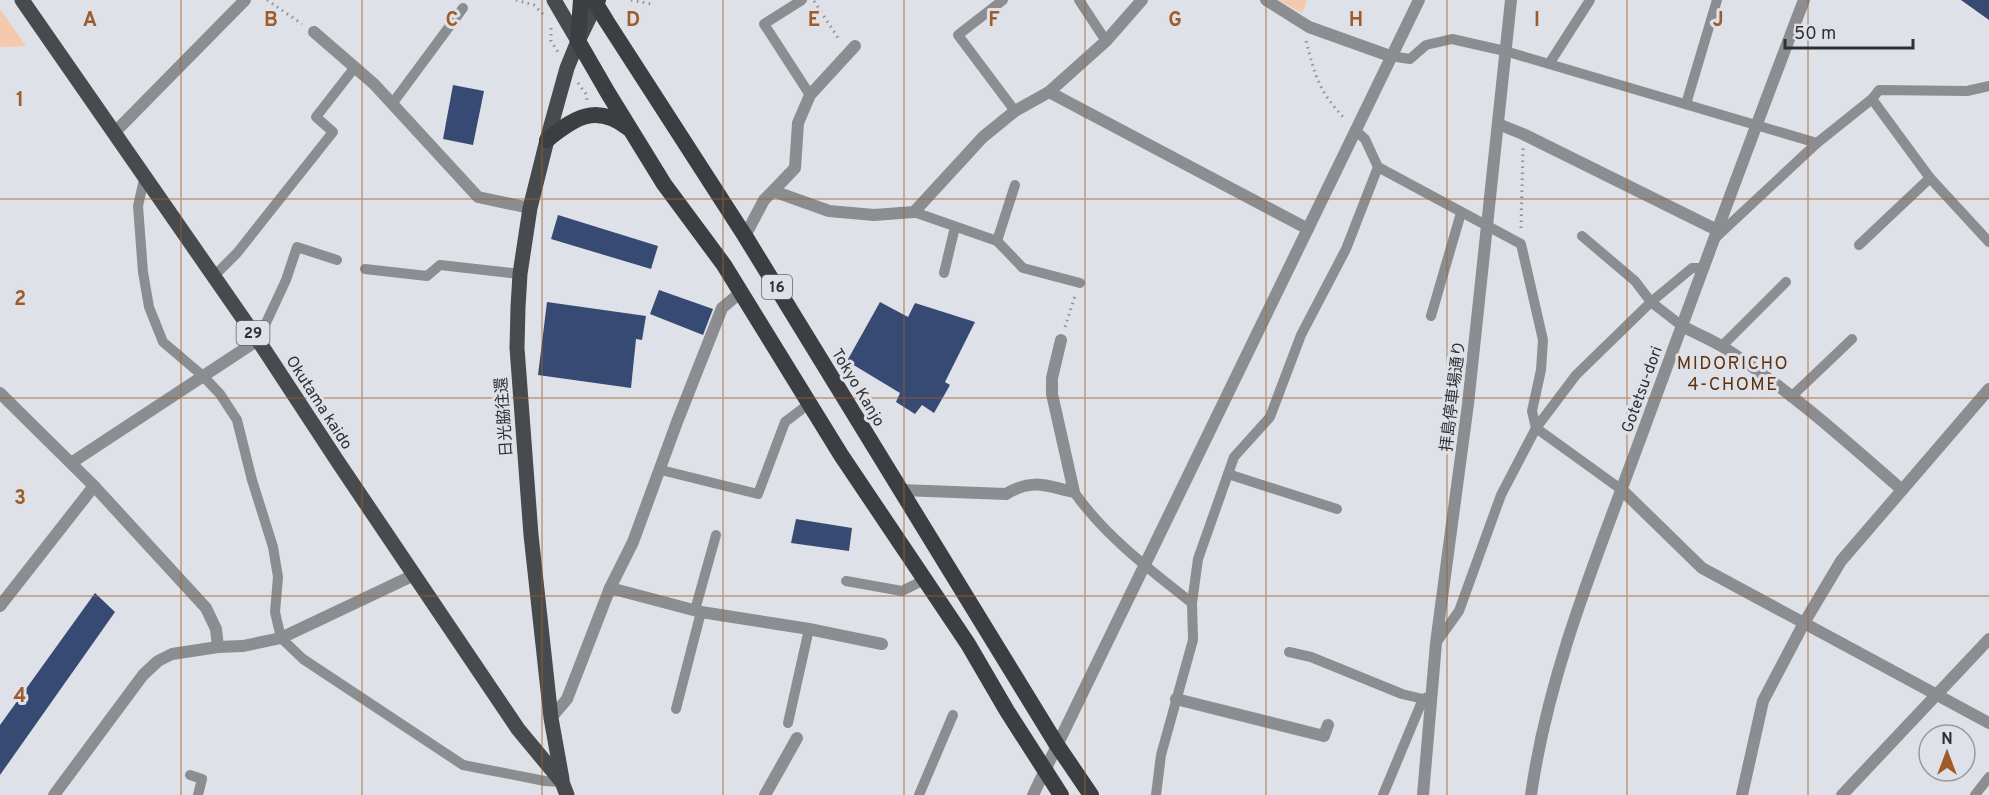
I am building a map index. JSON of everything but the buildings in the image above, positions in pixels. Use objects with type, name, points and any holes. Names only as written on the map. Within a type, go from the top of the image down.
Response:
[{"type":"highway","name":"Tokyo Kanjo","points":[[578,41],[592,1]]},
{"type":"highway","name":"Tokyo Kanjo","points":[[592,1],[745,236],[1057,745],[1091,795]]},
{"type":"highway","name":"16","points":[[578,41],[664,184],[724,264],[841,455],[926,579],[1061,795]]},
{"type":"highway","points":[[547,140],[572,122],[590,115],[608,116],[632,130]]},
{"type":"main road","name":"Okutama kaido","points":[[22,0],[258,340],[414,575],[562,791]]},
{"type":"main road","points":[[554,0],[578,41]]},
{"type":"main road","name":"日光脇往還","points":[[562,791],[551,718],[522,436],[517,348],[520,274],[530,208],[567,68],[578,41]]},
{"type":"street","points":[[115,132],[245,0]]},
{"type":"street","points":[[773,191],[829,211],[874,215],[914,212],[982,137],[1015,111],[1049,92],[1106,41],[1142,0]]},
{"type":"street","points":[[1266,0],[1309,27],[1390,56]]},
{"type":"street","points":[[1033,795],[1419,0]]},
{"type":"street","name":"拝島停車場通り","points":[[1423,795],[1427,697],[1468,404],[1511,0]]},
{"type":"street","name":"Gotetsu-dori","points":[[1531,795],[1537,751],[1584,592],[1804,0]]},
{"type":"street","points":[[314,32],[355,67],[392,104],[478,197],[530,208]]},
{"type":"street","points":[[745,236],[764,200],[795,168],[798,123],[810,95],[852,50]]},
{"type":"street","points":[[1049,92],[1308,230]]},
{"type":"street","points":[[1498,124],[1523,134],[1715,235]]},
{"type":"street","points":[[551,718],[567,699],[610,588],[633,542],[722,308],[741,292]]},
{"type":"street","points":[[1682,326],[1722,346],[1791,397],[1902,490]]},
{"type":"street","points":[[71,463],[258,340]]},
{"type":"street","points":[[901,490],[1006,494],[1014,489],[1035,483],[1074,492],[1052,394],[1052,378],[1061,340]]},
{"type":"street","points":[[1742,795],[1763,701],[1804,623],[1841,561],[1989,389]]},
{"type":"street","points":[[0,393],[94,486],[206,608],[216,629],[218,647]]},
{"type":"street","points":[[0,606],[94,486]]},
{"type":"street","points":[[1622,490],[1702,568],[1989,723]]},
{"type":"street","points":[[54,795],[142,675],[158,661],[172,654],[218,647],[243,646],[281,638],[414,575]]},
{"type":"street","points":[[610,588],[698,611],[809,629],[882,644]]},
{"type":"street","points":[[1842,795],[1989,639]]},
{"type":"street","points":[[1176,699],[1324,736],[1328,725]]},
{"type":"street","points":[[765,795],[797,738]]},
{"type":"lane","points":[[778,0],[784,11]]},
{"type":"lane","points":[[802,0],[764,24],[810,95]]},
{"type":"lane","points":[[1003,0],[958,35],[1015,111]]},
{"type":"lane","points":[[1078,0],[1106,41]]},
{"type":"lane","points":[[1549,64],[1590,0]]},
{"type":"lane","points":[[1686,104],[1717,0]]},
{"type":"lane","points":[[392,104],[463,8]]},
{"type":"lane","points":[[1390,56],[1410,59],[1426,45],[1452,39],[1505,51],[1817,143]]},
{"type":"lane","points":[[213,277],[237,253],[333,132],[316,117],[355,67]]},
{"type":"lane","points":[[1715,235],[1817,143],[1872,99],[1879,90],[1967,91],[1989,86]]},
{"type":"lane","points":[[1872,99],[1930,178],[1987,237]]},
{"type":"lane","points":[[1355,129],[1365,139],[1378,167],[1521,244],[1544,340],[1541,370],[1532,411],[1536,428],[1622,490]]},
{"type":"lane","points":[[1156,795],[1161,755],[1193,640],[1192,603],[1198,559],[1234,457],[1270,417],[1301,335],[1346,249],[1378,167]]},
{"type":"lane","points":[[145,175],[138,206],[142,272],[149,308],[163,342],[203,376],[220,394],[237,420],[252,480],[273,547],[278,578],[275,612],[281,638],[303,659],[463,765],[545,781],[562,791]]},
{"type":"lane","points":[[1858,245],[1930,178]]},
{"type":"lane","points":[[997,241],[1015,185]]},
{"type":"lane","points":[[914,212],[997,241],[1023,268],[1080,283]]},
{"type":"lane","points":[[1431,316],[1461,213]]},
{"type":"lane","points":[[944,273],[955,227]]},
{"type":"lane","points":[[1582,236],[1635,281],[1651,302],[1682,326]]},
{"type":"lane","points":[[258,340],[286,280],[297,247],[337,260]]},
{"type":"lane","points":[[365,269],[426,276],[440,265],[520,274]]},
{"type":"lane","points":[[1436,643],[1459,611],[1501,495],[1536,428],[1576,375],[1651,302],[1692,268],[1703,268]]},
{"type":"lane","points":[[1722,346],[1785,282]]},
{"type":"lane","points":[[1791,397],[1852,339]]},
{"type":"lane","points":[[661,470],[758,494],[785,422],[810,403]]},
{"type":"lane","points":[[1228,474],[1337,508]]},
{"type":"lane","points":[[1074,492],[1089,513],[1146,566],[1192,603]]},
{"type":"lane","points":[[676,709],[716,535]]},
{"type":"lane","points":[[846,581],[902,591],[926,579]]},
{"type":"lane","points":[[788,723],[809,629]]},
{"type":"lane","points":[[1289,652],[1311,657],[1402,694],[1427,697],[1383,795]]},
{"type":"lane","points":[[919,795],[953,715]]},
{"type":"lane","points":[[189,775],[202,778],[198,795]]},
{"type":"lane","points":[[1976,795],[1989,777]]},
{"type":"path","points":[[267,0],[314,32]]},
{"type":"path","points":[[516,0],[534,5],[545,16]]},
{"type":"path","points":[[631,0],[651,4]]},
{"type":"path","points":[[813,0],[852,50]]},
{"type":"path","points":[[1300,22],[1317,82],[1327,100],[1355,129]]},
{"type":"path","points":[[1521,244],[1523,134]]},
{"type":"path","points":[[1061,340],[1080,283]]},
{"type":"shaded area","points":[[1278,0],[1307,0],[1302,13]]},
{"type":"shaded area","points":[[0,9],[26,46],[0,47]]},
{"type":"district","name":"MIDORICHO 4-CHOME","points":[[1733,373]]}]
